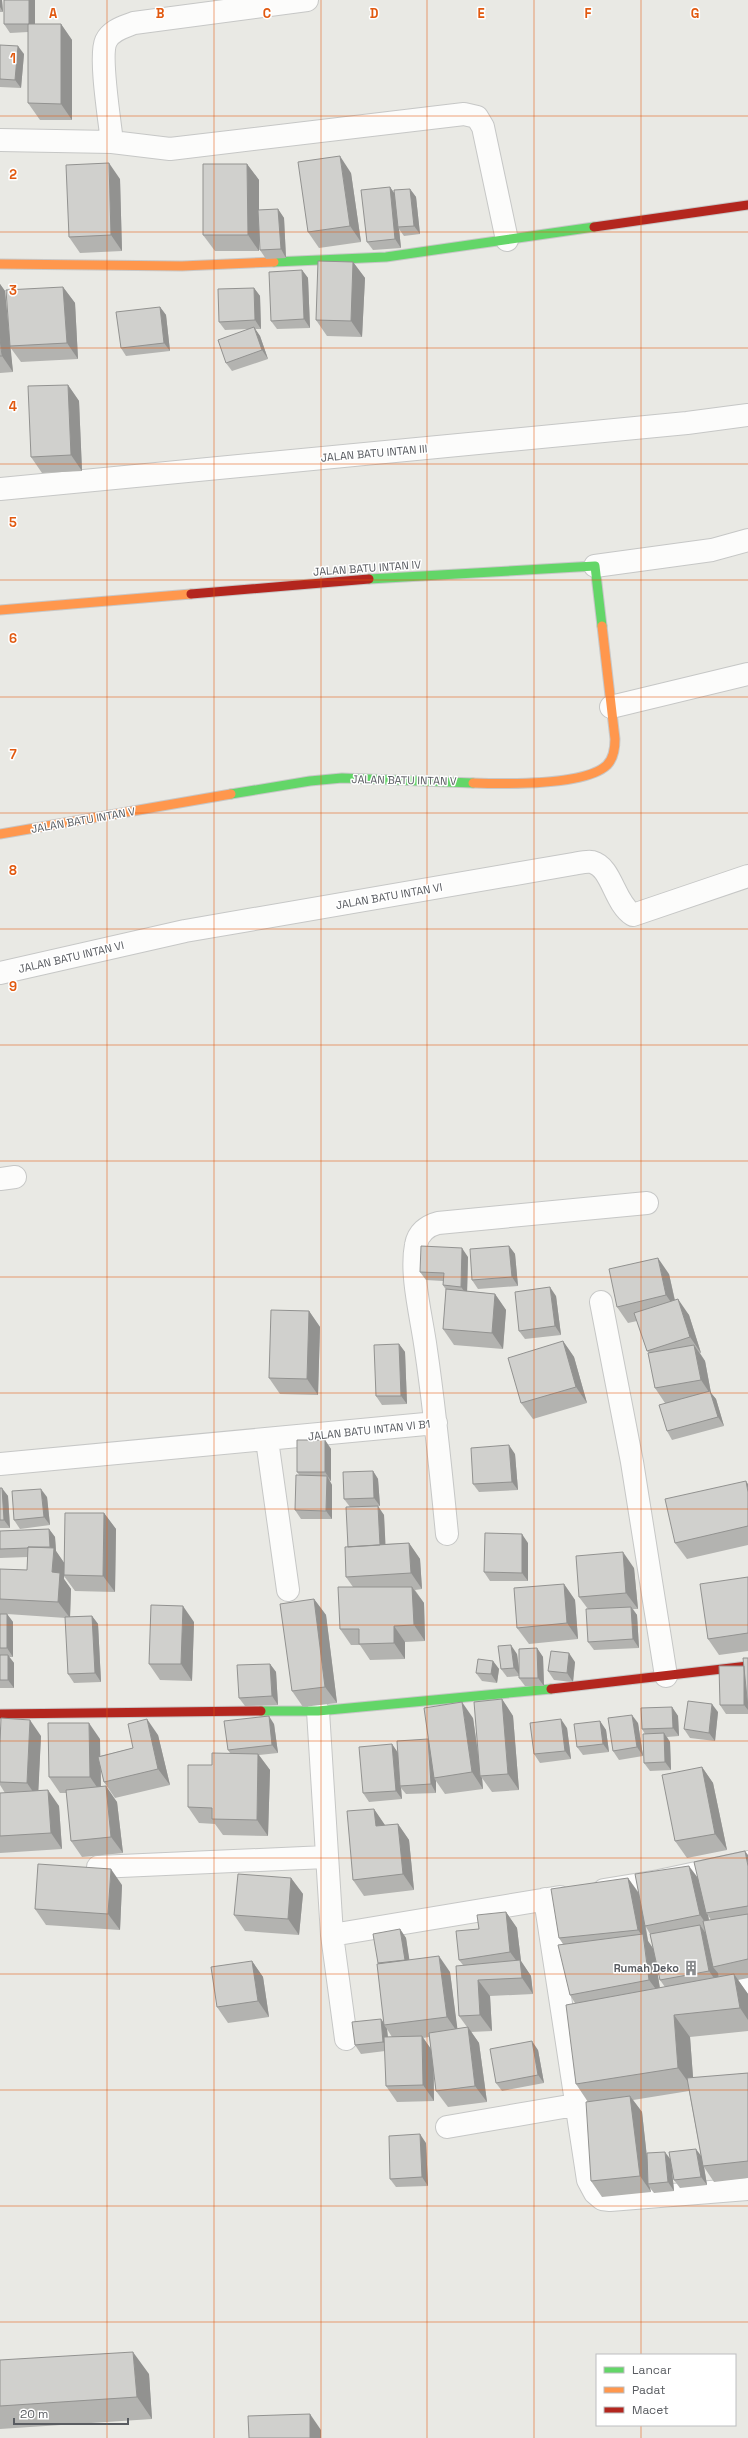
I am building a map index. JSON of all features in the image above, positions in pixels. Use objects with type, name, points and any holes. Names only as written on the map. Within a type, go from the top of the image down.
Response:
[{"type":"street","points":[[112,142],[104,60],[106,42],[115,31],[134,23],[307,0]]},
{"type":"street","points":[[0,140],[112,142],[170,149],[464,114],[477,117],[483,127],[507,240]]},
{"type":"street","points":[[0,264],[182,266],[386,257],[748,205]]},
{"type":"street","name":"JALAN BATU INTAN III","points":[[0,489],[687,423],[748,414]]},
{"type":"street","points":[[748,540],[712,550],[595,566],[610,707],[748,674]]},
{"type":"street","name":"JALAN BATU INTAN IV","points":[[0,610],[388,577],[595,566]]},
{"type":"street","name":"JALAN BATU INTAN V","points":[[0,834],[310,781],[350,778],[536,783],[590,774],[604,768],[615,752],[610,707]]},
{"type":"street","name":"JALAN BATU INTAN VI","points":[[0,973],[185,931],[573,864],[592,862],[604,869],[624,909],[633,915],[748,876]]},
{"type":"street","name":"JALAN BATU INTAN VI B1","points":[[0,1464],[436,1423],[415,1272],[416,1243],[429,1225],[647,1203]]},
{"type":"street","points":[[600,1302],[632,1462],[666,1676]]},
{"type":"street","points":[[436,1423],[447,1534]]},
{"type":"street","points":[[267,1440],[288,1590]]},
{"type":"street","points":[[0,1714],[184,1710],[318,1711],[610,1684],[748,1666]]},
{"type":"street","points":[[318,1711],[332,1935],[346,2039]]},
{"type":"street","points":[[98,1867],[326,1857]]},
{"type":"street","points":[[332,1935],[659,1881],[748,1862]]},
{"type":"street","points":[[545,1899],[572,2018],[575,2105],[588,2180],[595,2193],[602,2199],[748,2189]]},
{"type":"street","points":[[695,1995],[748,1984]]},
{"type":"street","points":[[447,2127],[575,2105]]},
{"type":"building","points":[[4,0],[29,0],[29,24],[4,24]]},
{"type":"building","points":[[28,24],[61,24],[61,104],[28,103]]},
{"type":"building","points":[[0,45],[18,46],[15,80],[0,79]]},
{"type":"building","points":[[340,156],[350,226],[308,232],[298,162]]},
{"type":"building","points":[[109,163],[111,235],[69,237],[66,165]]},
{"type":"building","points":[[203,164],[247,164],[248,235],[203,235]]},
{"type":"building","points":[[390,187],[395,239],[367,242],[361,190]]},
{"type":"building","points":[[410,189],[414,226],[398,227],[394,190]]},
{"type":"building","points":[[278,209],[281,249],[260,250],[258,210]]},
{"type":"building","points":[[318,261],[353,262],[351,321],[316,320]]},
{"type":"building","points":[[302,270],[304,319],[271,321],[269,272]]},
{"type":"building","points":[[63,287],[67,343],[10,346],[6,290]]},
{"type":"building","points":[[254,288],[255,320],[219,322],[218,289]]},
{"type":"building","points":[[160,307],[164,343],[121,348],[116,312]]},
{"type":"building","points":[[254,327],[262,350],[226,363],[218,340]]},
{"type":"building","points":[[0,338],[2,356],[0,356]]},
{"type":"building","points":[[68,385],[71,455],[31,457],[28,386]]},
{"type":"building","points":[[421,1246],[462,1248],[461,1287],[443,1285],[444,1273],[420,1272]]},
{"type":"building","points":[[509,1246],[512,1277],[472,1280],[470,1249]]},
{"type":"building","points":[[658,1258],[666,1295],[617,1307],[609,1269]]},
{"type":"building","points":[[550,1287],[555,1326],[519,1331],[515,1292]]},
{"type":"building","points":[[446,1289],[495,1294],[492,1333],[443,1329]]},
{"type":"building","points":[[678,1299],[690,1337],[647,1351],[634,1313]]},
{"type":"building","points":[[271,1310],[309,1311],[307,1379],[269,1378]]},
{"type":"building","points":[[563,1341],[576,1387],[521,1403],[508,1358]]},
{"type":"building","points":[[399,1344],[401,1396],[376,1396],[374,1345]]},
{"type":"building","points":[[694,1345],[701,1380],[655,1388],[648,1353]]},
{"type":"building","points":[[710,1391],[718,1417],[667,1431],[659,1405]]},
{"type":"building","points":[[297,1440],[325,1440],[325,1472],[297,1472]]},
{"type":"building","points":[[509,1445],[512,1482],[473,1484],[471,1448]]},
{"type":"building","points":[[373,1471],[374,1498],[344,1499],[343,1472]]},
{"type":"building","points":[[296,1475],[327,1476],[326,1511],[295,1510]]},
{"type":"building","points":[[746,1481],[748,1492],[748,1526],[675,1543],[665,1499]]},
{"type":"building","points":[[0,1488],[2,1488],[4,1520],[0,1520]]},
{"type":"building","points":[[41,1489],[44,1517],[14,1520],[12,1491]]},
{"type":"building","points":[[378,1506],[380,1545],[348,1547],[346,1507]]},
{"type":"building","points":[[65,1513],[104,1513],[103,1576],[64,1575]]},
{"type":"building","points":[[49,1529],[50,1547],[0,1549],[0,1531]]},
{"type":"building","points":[[485,1533],[522,1534],[522,1573],[484,1572]]},
{"type":"building","points":[[409,1543],[411,1573],[346,1577],[345,1547]]},
{"type":"building","points":[[28,1547],[54,1548],[52,1572],[60,1573],[58,1602],[0,1599],[0,1569],[27,1570]]},
{"type":"building","points":[[623,1552],[626,1593],[579,1597],[576,1556]]},
{"type":"building","points":[[748,1577],[748,1633],[708,1639],[700,1584]]},
{"type":"building","points":[[564,1584],[567,1623],[517,1628],[514,1588]]},
{"type":"building","points":[[338,1587],[412,1587],[414,1625],[394,1626],[394,1643],[359,1644],[359,1629],[340,1629]]},
{"type":"building","points":[[314,1599],[325,1687],[292,1691],[280,1604]]},
{"type":"building","points":[[151,1605],[183,1606],[181,1664],[149,1664]]},
{"type":"building","points":[[631,1607],[633,1639],[588,1642],[586,1609]]},
{"type":"building","points":[[0,1614],[7,1614],[7,1648],[0,1648]]},
{"type":"building","points":[[92,1616],[95,1673],[68,1674],[65,1617]]},
{"type":"building","points":[[511,1645],[514,1668],[501,1669],[498,1646]]},
{"type":"building","points":[[537,1648],[538,1678],[519,1678],[519,1649]]},
{"type":"building","points":[[551,1651],[569,1653],[567,1673],[548,1671]]},
{"type":"building","points":[[0,1655],[8,1655],[8,1680],[0,1680]]},
{"type":"building","points":[[743,1658],[748,1658],[748,1708]]},
{"type":"building","points":[[478,1659],[493,1661],[491,1674],[476,1673]]},
{"type":"building","points":[[270,1664],[272,1696],[239,1698],[237,1665]]},
{"type":"building","points":[[719,1666],[744,1666],[744,1705],[720,1705]]},
{"type":"building","points":[[502,1699],[508,1774],[480,1776],[474,1702]]},
{"type":"building","points":[[688,1701],[712,1704],[709,1733],[684,1729]]},
{"type":"building","points":[[462,1702],[472,1772],[434,1778],[424,1708]]},
{"type":"building","points":[[672,1707],[673,1728],[642,1729],[641,1708]]},
{"type":"building","points":[[632,1715],[637,1747],[613,1751],[608,1718]]},
{"type":"building","points":[[269,1716],[272,1745],[228,1750],[224,1721]]},
{"type":"building","points":[[1,1718],[30,1720],[27,1783],[0,1782]]},
{"type":"building","points":[[147,1719],[158,1769],[104,1782],[98,1757],[133,1748],[128,1724]]},
{"type":"building","points":[[561,1719],[565,1751],[534,1754],[530,1723]]},
{"type":"building","points":[[600,1721],[603,1744],[577,1747],[574,1724]]},
{"type":"building","points":[[48,1723],[89,1723],[90,1777],[49,1777]]},
{"type":"building","points":[[664,1733],[665,1762],[644,1763],[643,1734]]},
{"type":"building","points":[[428,1739],[431,1784],[400,1786],[397,1741]]},
{"type":"building","points":[[392,1744],[396,1791],[363,1793],[359,1747]]},
{"type":"building","points":[[212,1753],[258,1754],[257,1820],[212,1819],[212,1808],[188,1807],[188,1765],[212,1765]]},
{"type":"building","points":[[702,1767],[715,1834],[675,1841],[662,1775]]},
{"type":"building","points":[[106,1786],[111,1837],[71,1841],[66,1790]]},
{"type":"building","points":[[48,1790],[51,1833],[0,1836],[0,1793]]},
{"type":"building","points":[[374,1809],[376,1826],[398,1824],[403,1874],[353,1880],[347,1811]]},
{"type":"building","points":[[745,1851],[748,1866],[748,1906],[706,1913],[694,1862]]},
{"type":"building","points":[[38,1864],[111,1869],[108,1914],[35,1909]]},
{"type":"building","points":[[689,1866],[700,1915],[645,1926],[635,1874]]},
{"type":"building","points":[[238,1874],[291,1878],[288,1919],[234,1915]]},
{"type":"building","points":[[628,1878],[638,1930],[559,1938],[551,1889]]},
{"type":"building","points":[[506,1912],[510,1952],[459,1960],[456,1931],[479,1929],[477,1915]]},
{"type":"building","points":[[748,1914],[748,1959],[713,1967],[703,1921]]},
{"type":"building","points":[[700,1925],[709,1971],[660,1980],[650,1934]]},
{"type":"building","points":[[400,1929],[405,1960],[378,1963],[373,1934]]},
{"type":"building","points":[[643,1934],[649,1980],[570,1995],[558,1945]]},
{"type":"building","points":[[439,1956],[447,2017],[384,2025],[377,1964]]},
{"type":"building","points":[[520,1960],[522,1978],[478,1980],[480,2015],[459,2016],[456,1966]]},
{"type":"building","points":[[252,1961],[258,2001],[217,2007],[211,1967]]},
{"type":"building","points":[[734,1974],[740,2008],[674,2015],[678,2068],[576,2084],[566,2005]]},
{"type":"building","points":[[381,2019],[383,2042],[355,2045],[352,2022]]},
{"type":"building","points":[[468,2027],[475,2086],[436,2091],[429,2033]]},
{"type":"building","points":[[422,2036],[423,2085],[386,2086],[384,2037]]},
{"type":"building","points":[[532,2041],[538,2075],[496,2083],[490,2049]]},
{"type":"building","points":[[748,2073],[748,2161],[703,2166],[687,2078]]},
{"type":"building","points":[[630,2096],[640,2176],[591,2181],[586,2102]]},
{"type":"building","points":[[420,2134],[422,2177],[390,2179],[389,2136]]},
{"type":"building","points":[[696,2149],[701,2177],[674,2180],[669,2152]]},
{"type":"building","points":[[665,2152],[668,2182],[648,2184],[647,2153]]},
{"type":"building","points":[[133,2352],[137,2397],[0,2406],[0,2360]]},
{"type":"building","points":[[310,2414],[310,2438],[249,2438],[248,2416]]},
{"type":"traffic: fast","points":[[274,262],[386,257],[594,227]]},
{"type":"traffic: fast","points":[[369,579],[595,566],[602,626]]},
{"type":"traffic: fast","points":[[231,794],[310,781],[342,778],[473,783]]},
{"type":"traffic: fast","points":[[261,1711],[318,1711],[551,1689]]},
{"type":"traffic: slow","points":[[0,264],[182,266],[274,262]]},
{"type":"traffic: slow","points":[[0,610],[191,594]]},
{"type":"traffic: slow","points":[[473,783],[504,784],[563,780],[581,777],[596,772],[607,765],[614,753],[615,739],[602,626]]},
{"type":"traffic: slow","points":[[0,834],[231,794]]},
{"type":"traffic: jam","points":[[594,227],[748,205]]},
{"type":"traffic: jam","points":[[191,594],[369,579]]},
{"type":"traffic: jam","points":[[551,1689],[748,1666]]},
{"type":"traffic: jam","points":[[0,1714],[261,1711]]},
{"type":"place","name":"Rumah Deko","points":[[691,1968]]}]
